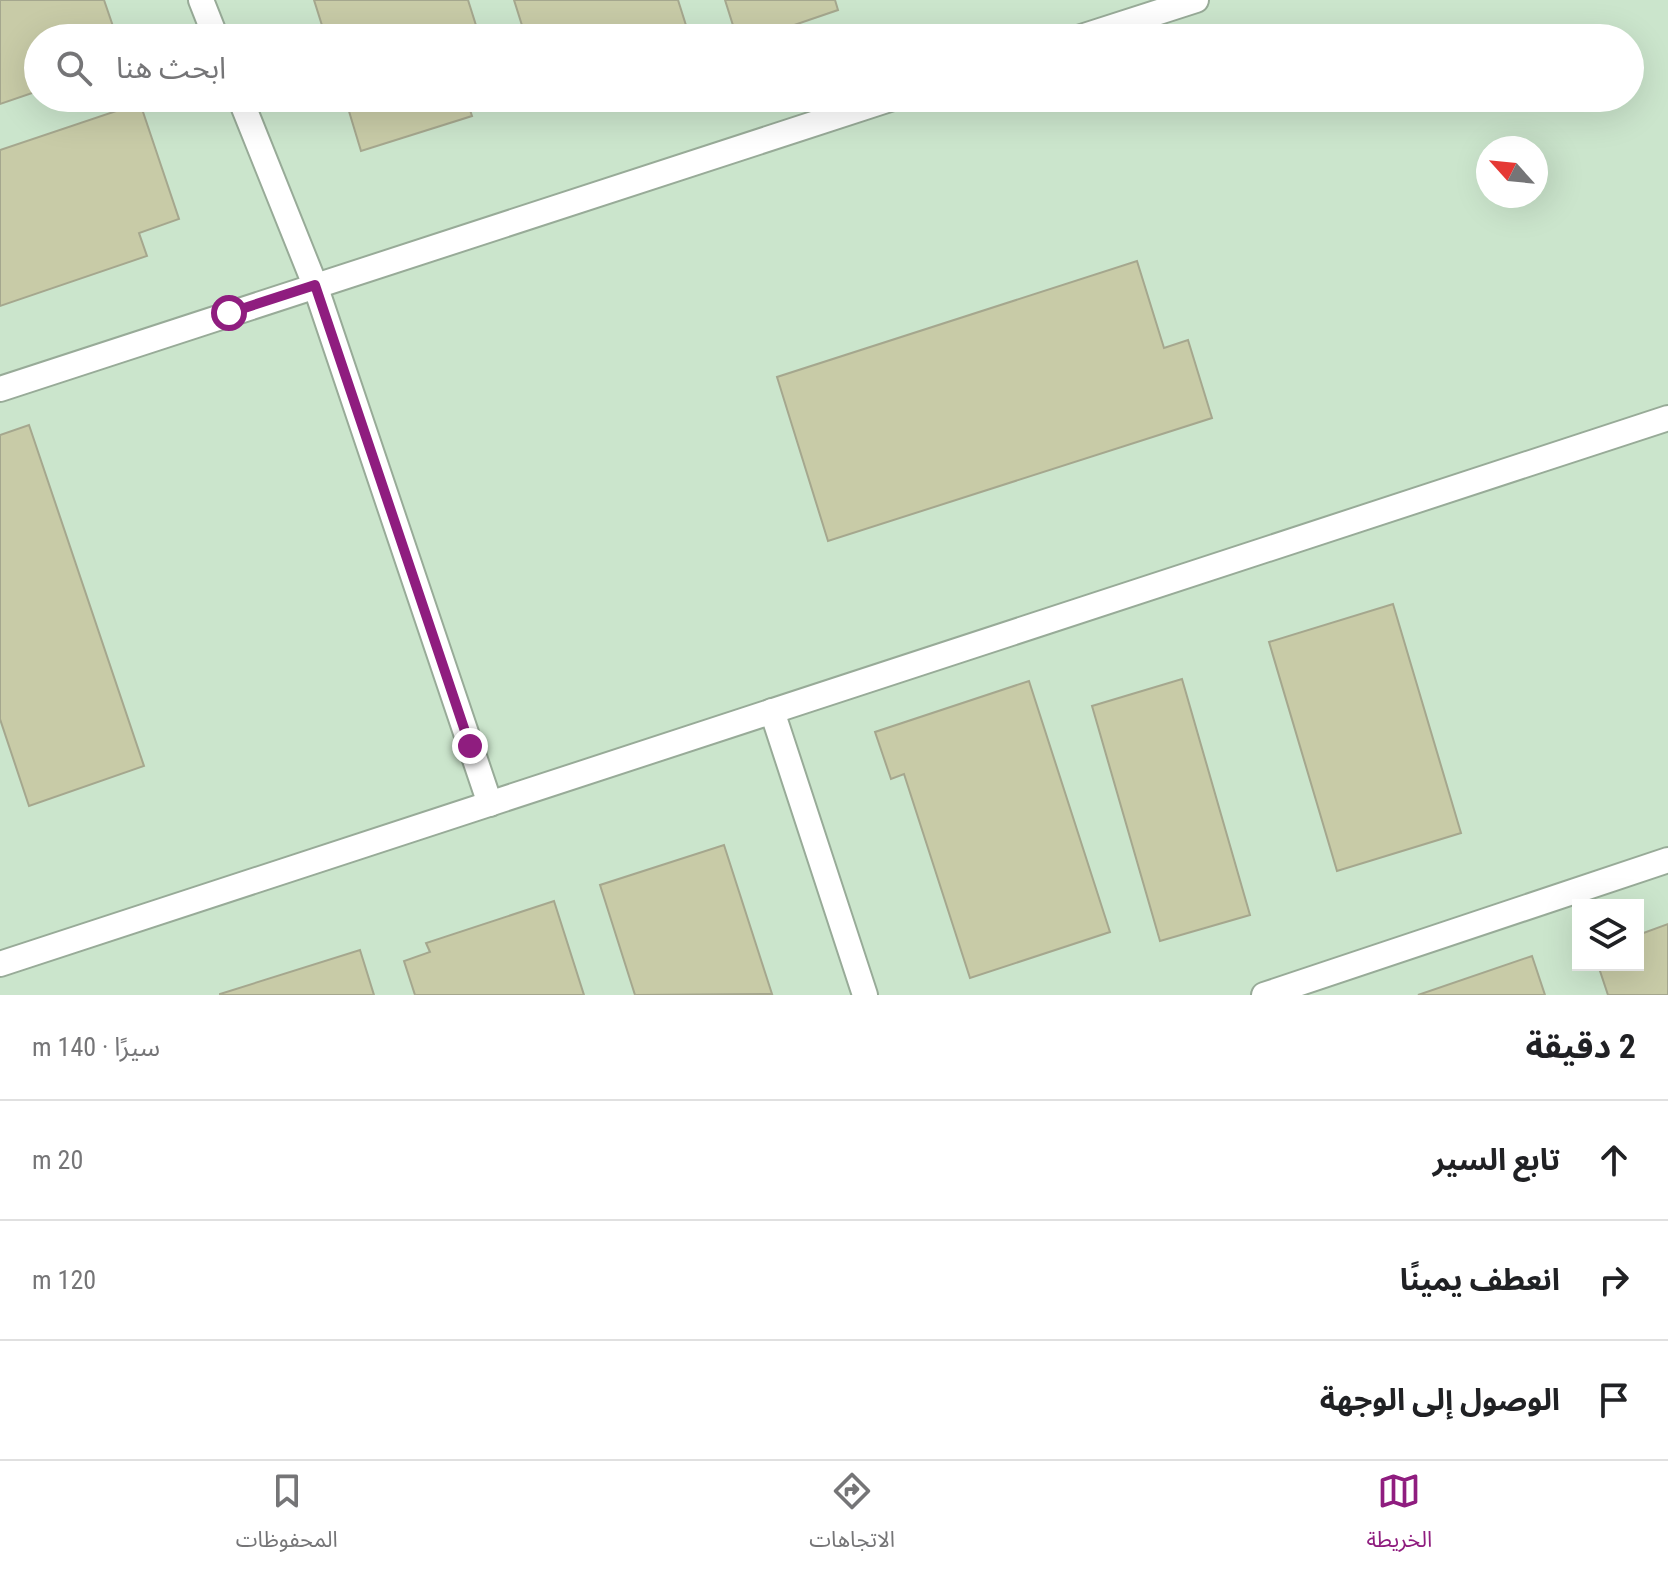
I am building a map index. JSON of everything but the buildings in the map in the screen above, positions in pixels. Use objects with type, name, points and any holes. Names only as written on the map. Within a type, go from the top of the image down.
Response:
[{"type":"street","points":[[201,0],[210,24]]},
{"type":"street","points":[[1121,24],[1196,0]]},
{"type":"street","points":[[246,112],[315,285],[490,804]]},
{"type":"street","points":[[0,389],[850,112]]},
{"type":"street","points":[[0,964],[1668,418]]},
{"type":"street","points":[[772,711],[865,995]]},
{"type":"street","points":[[1264,995],[1668,860]]},
{"type":"shaded area","points":[[0,0],[1668,0],[1668,995],[0,995]]},
{"type":"route","points":[[229,313],[315,285],[470,746]]}]
